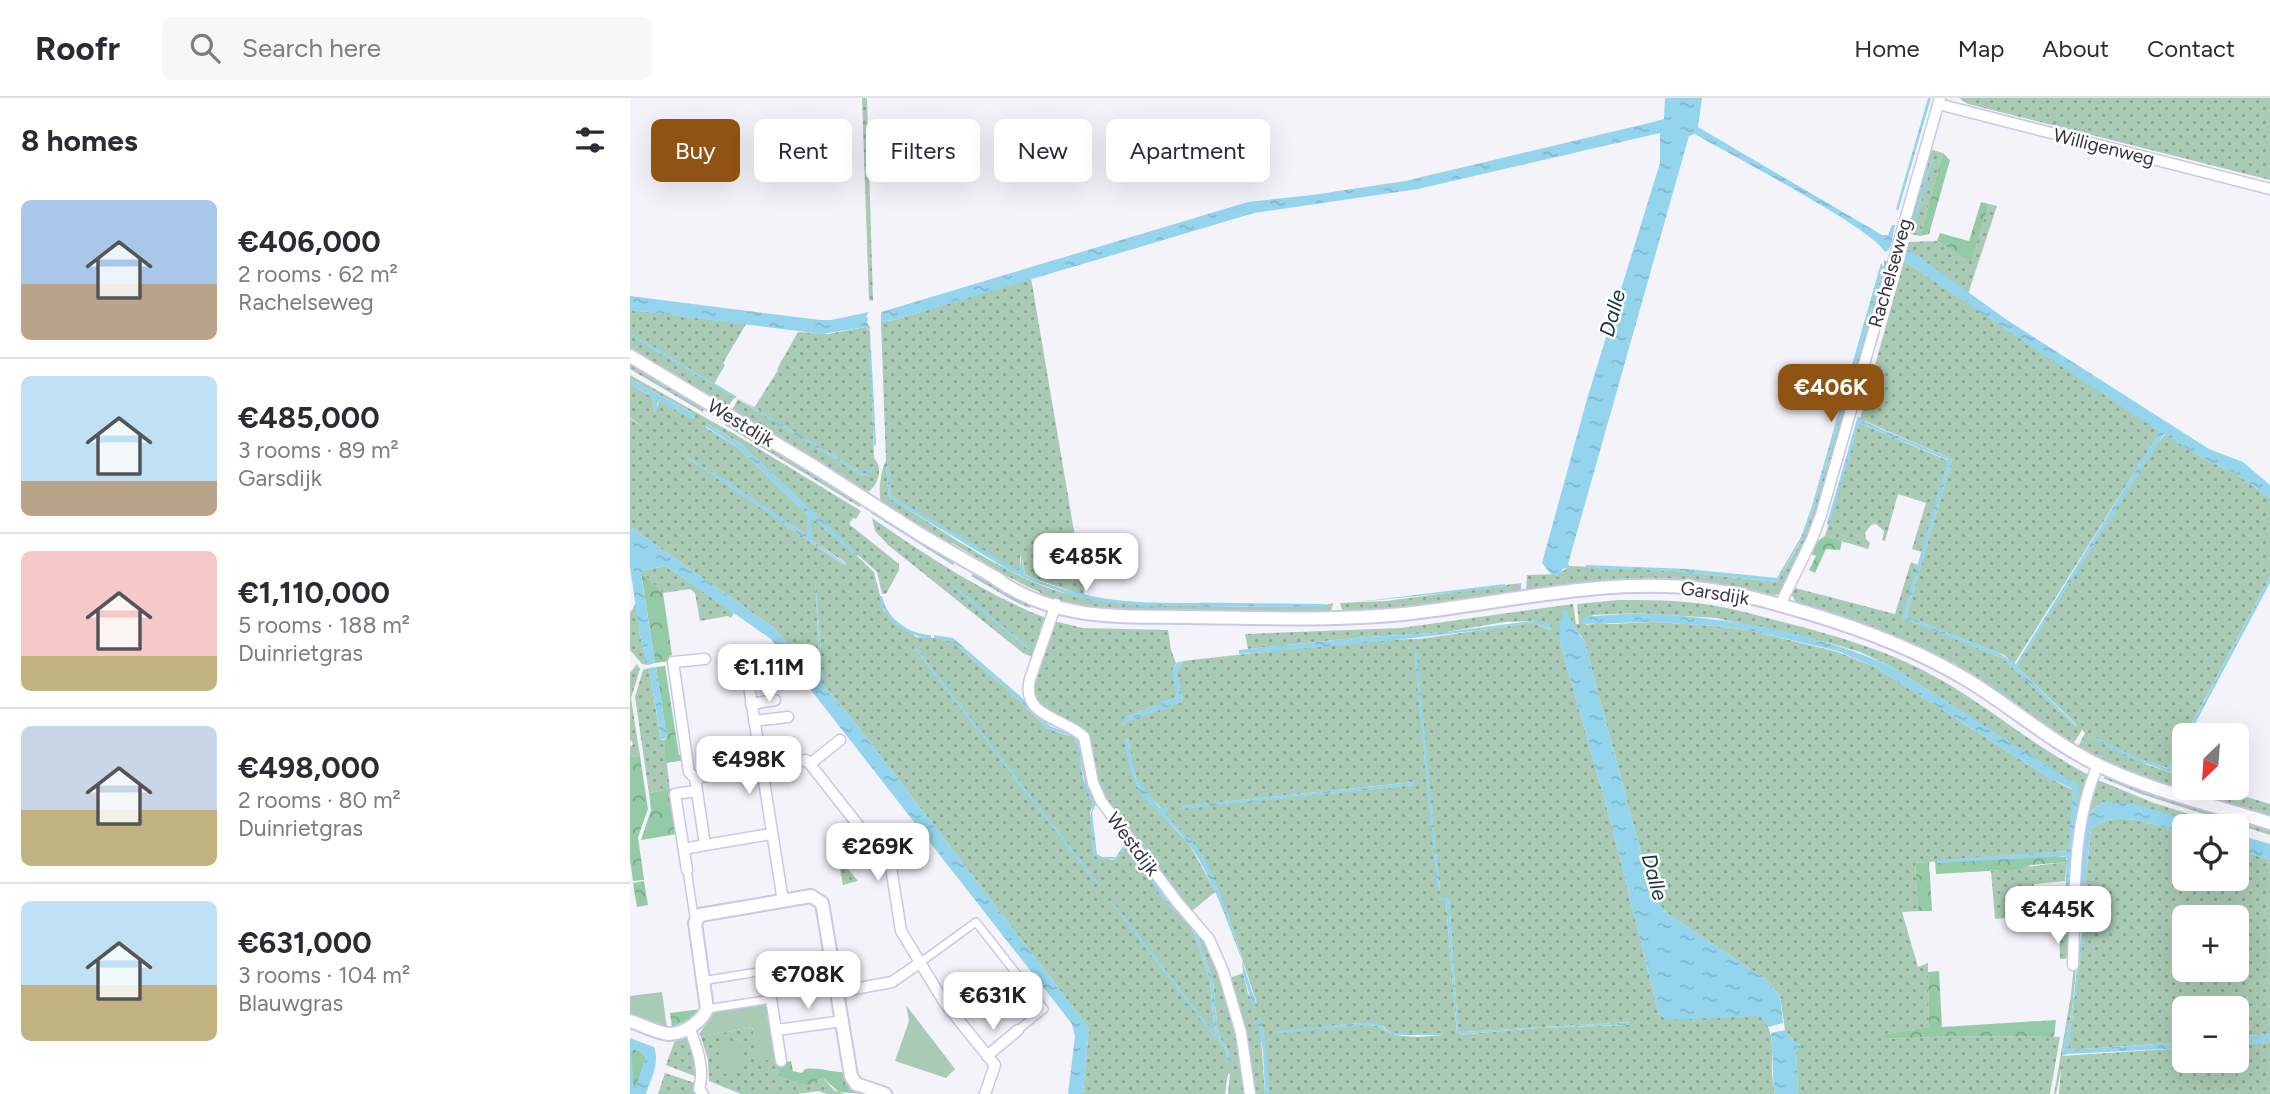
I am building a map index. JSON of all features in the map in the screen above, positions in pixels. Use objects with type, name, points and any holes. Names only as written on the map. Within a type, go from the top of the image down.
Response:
[{"type":"main road","name":"Westdijk","points":[[630,356],[818,469],[920,535],[995,578],[1055,606]]},
{"type":"main road","name":"Garsdijk","points":[[1055,606],[1081,614],[1340,619],[1404,614],[1599,589],[1667,586],[1706,589],[1780,605],[1866,631],[1916,651],[1973,683],[2057,742],[2098,765],[2159,789],[2270,823]]},
{"type":"main road","points":[[630,1021],[670,1034],[689,1028],[704,1016],[707,1009],[695,923],[697,917],[811,896],[822,903],[851,1076],[856,1084],[884,1094]]},
{"type":"street","name":"Willigenweg","points":[[1939,101],[2270,189]]},
{"type":"street","name":"Rachelseweg","points":[[1780,605],[1821,515],[1939,101]]},
{"type":"street","name":"Westdijk","points":[[1055,606],[1030,679],[1030,698],[1046,716],[1084,737],[1093,783],[1101,801],[1178,903],[1209,939],[1223,971],[1241,1032],[1250,1094]]},
{"type":"street","points":[[705,659],[673,662],[689,772],[695,778],[705,845]]},
{"type":"street","points":[[749,686],[783,901]]},
{"type":"street","points":[[751,704],[775,700]]},
{"type":"street","points":[[754,722],[788,717]]},
{"type":"street","points":[[810,764],[840,740]]},
{"type":"street","points":[[695,778],[806,760],[810,764],[891,867],[901,931],[944,1002],[995,1065],[985,1094]]},
{"type":"street","points":[[2073,965],[2077,859],[2091,784],[2098,765]]},
{"type":"street","points":[[695,923],[675,794],[696,790]]},
{"type":"street","points":[[684,849],[771,834]]},
{"type":"street","points":[[838,992],[892,982],[976,922],[1044,1009],[987,1056]]},
{"type":"street","points":[[702,981],[833,960]]},
{"type":"street","points":[[707,1009],[772,999],[781,1061]]},
{"type":"street","points":[[776,1030],[843,1021]]},
{"type":"street","points":[[689,1028],[699,1052],[699,1089],[703,1094]]},
{"type":"green space","points":[[862,98],[867,98],[866,182],[869,182],[873,301],[869,300]]},
{"type":"green space","points":[[1959,98],[2270,98],[2270,180],[1968,104]]},
{"type":"green space","points":[[1930,149],[1943,153],[1920,236],[1907,233],[1905,227]]},
{"type":"green space","points":[[1943,153],[1950,160],[1929,234],[1920,236]]},
{"type":"green space","points":[[1981,202],[1989,204],[1971,261],[1937,241],[1940,233],[1969,241]]},
{"type":"green space","points":[[1989,204],[1997,206],[1968,294],[1907,248],[1909,242],[1937,241],[1971,260]]},
{"type":"green space","points":[[1884,259],[1889,266],[1819,515],[1784,588],[1778,594],[1771,597],[1727,590],[1526,592],[1527,575],[1559,574],[1570,566],[1673,571],[1777,582],[1799,545],[1812,514],[1884,267]]},
{"type":"green space","points":[[1904,261],[2159,433],[2014,664],[2004,655],[1906,616],[1952,460],[1860,419]]},
{"type":"green space","points":[[1031,278],[1085,596],[1025,575],[1020,556],[1021,570],[1016,571],[891,496],[889,467],[886,466],[889,498],[1010,571],[1069,595],[1107,602],[1164,606],[1315,607],[1333,603],[1331,612],[1111,612],[1075,605],[1039,594],[1040,592],[952,543],[923,531],[882,505],[880,483],[886,461],[881,322]]},
{"type":"green space","points":[[630,310],[746,324],[714,384],[735,397],[726,409],[630,350]]},
{"type":"green space","points":[[866,327],[870,331],[874,458],[879,472],[874,486],[866,493],[732,410],[738,399],[863,476],[869,476],[873,469],[867,474],[863,473],[754,408],[798,332],[828,334]]},
{"type":"green space","points":[[630,361],[704,406],[703,412],[630,369]]},
{"type":"green space","points":[[630,375],[861,511],[849,524],[899,564],[899,570],[886,594],[882,594],[877,572],[857,556],[874,572],[884,611],[916,637],[940,638],[953,642],[1048,729],[1073,737],[1078,746],[1083,778],[1093,804],[1090,813],[1094,855],[1117,859],[1124,849],[1130,846],[1163,899],[1190,926],[1210,981],[1215,1036],[1226,1050],[1228,1063],[1229,1052],[1218,1034],[1213,981],[1196,931],[1200,930],[1207,941],[1235,1016],[1248,1094],[1228,1094],[1228,1073],[1225,1094],[1083,1094],[1089,1028],[821,682],[823,677],[815,578],[820,672],[816,679],[774,628],[630,527],[630,419],[643,427],[630,418],[630,384],[652,397],[655,413],[659,401],[694,418],[691,412],[630,379]],"holes":[[[708,424],[741,444],[854,551],[853,553],[815,520],[810,520],[812,540],[846,563],[844,565],[680,452],[807,535],[807,514],[737,447],[705,427]]]},
{"type":"green space","points":[[726,419],[862,503],[860,507],[725,425]]},
{"type":"green space","points":[[1859,423],[1949,461],[1922,552],[1912,549],[1926,503],[1898,494],[1885,541],[1882,540],[1884,531],[1876,524],[1871,525],[1865,533],[1870,543],[1868,549],[1825,536]]},
{"type":"green space","points":[[2165,434],[2206,460],[2236,474],[2270,498],[2270,577],[2192,723],[2172,723],[2172,761],[2168,768],[2141,760],[2091,736],[2148,765],[2172,773],[2172,789],[2123,771],[2078,747],[2085,733],[2082,730],[2073,744],[2068,743],[2004,699],[1806,609],[1791,593],[1790,590],[1799,577],[1795,588],[1895,614],[1911,562],[1918,565],[1903,618],[2002,658],[2076,727],[2018,665],[2149,455]]},
{"type":"green space","points":[[875,511],[954,563],[953,565],[871,513]]},
{"type":"green space","points":[[872,518],[978,586],[1046,618],[1035,655],[1032,657],[1023,653],[888,545],[875,531]]},
{"type":"green space","points":[[1825,536],[1842,541],[1840,550],[1826,549],[1815,573],[1809,570],[1816,556],[1811,554],[1816,542]]},
{"type":"green space","points":[[666,566],[734,613],[731,618],[728,616],[700,621],[695,593],[690,589],[663,593],[641,572]]},
{"type":"green space","points":[[641,572],[663,593],[672,655],[669,656],[670,661],[655,663]]},
{"type":"green space","points":[[973,574],[1031,603],[1030,608],[971,576]]},
{"type":"green space","points":[[1521,583],[1521,591],[1410,609],[1343,613],[1340,603],[1387,601]]},
{"type":"green space","points":[[1619,600],[1704,604],[1787,623],[1866,646],[1941,680],[2089,775],[2068,923],[2068,884],[2078,786],[1892,667],[1860,652],[1830,643],[1716,618],[1635,613],[1593,615],[1586,625],[1654,622],[1715,626],[1748,630],[1838,652],[1875,667],[2051,779],[2073,790],[2068,851],[1915,863],[1918,911],[1902,912],[1918,967],[1928,963],[1929,1027],[1886,1034],[1887,1039],[1957,1036],[2060,1037],[2050,1094],[1798,1094],[1796,1050],[1800,1045],[1795,1043],[1785,1030],[1780,995],[1765,979],[1667,913],[1658,903],[1647,876],[1584,640],[1570,621],[1560,622],[1560,642],[1613,830],[1659,1015],[1760,1016],[1771,1034],[1775,1094],[1269,1094],[1263,1027],[1261,1038],[1265,1094],[1252,1094],[1227,979],[1243,973],[1248,994],[1257,1004],[1227,912],[1203,856],[1139,783],[1133,769],[1128,738],[1125,739],[1134,781],[1189,844],[1215,892],[1192,911],[1104,797],[1098,784],[1089,744],[1046,713],[1030,692],[1054,621],[1083,628],[1168,630],[1176,663],[1173,669],[1177,697],[1124,718],[1123,726],[1125,722],[1181,702],[1183,699],[1176,674],[1183,661],[1372,640],[1419,639],[1524,624],[1536,624],[1550,630],[1553,628],[1532,621],[1505,622],[1446,632],[1248,649],[1245,634],[1401,628],[1573,604],[1576,624],[1579,624],[1577,604]],"holes":[[[1414,650],[1440,889],[1438,890]],[[1414,782],[1415,785],[1182,808]],[[1438,899],[1449,899],[1458,1030],[1461,1032],[1629,1022],[1629,1025],[1539,1028],[1457,1035],[1445,900]],[[1359,1023],[1383,1026],[1391,1033],[1443,1035],[1392,1035],[1377,1026],[1369,1025],[1330,1026]]]},
{"type":"green space","points":[[636,603],[640,636],[648,665],[642,664],[630,650],[630,613]]},
{"type":"green space","points":[[637,664],[640,669],[631,698],[640,756],[630,757],[630,746],[633,745],[630,741],[630,673]]},
{"type":"green space","points":[[665,666],[679,755],[685,755],[686,760],[666,763],[664,740],[667,738],[656,667]]},
{"type":"green space","points":[[649,668],[661,740],[664,740],[670,789],[649,793],[635,697],[643,670]]},
{"type":"green space","points":[[640,756],[648,809],[638,837],[644,880],[633,881],[630,859],[630,757]]},
{"type":"green space","points":[[2108,776],[2172,797],[2172,800],[2183,800],[2226,814],[2204,814],[2141,794],[2103,778]]},
{"type":"green space","points":[[2098,780],[2189,814],[2172,815],[2104,802],[2093,810],[2088,817],[2083,840],[2082,915],[2091,829],[2112,819],[2136,820],[2172,830],[2172,891],[2249,891],[2249,854],[2270,860],[2270,1034],[2249,1036],[2249,996],[2172,996],[2172,1043],[2068,1050],[2084,928],[2080,929],[2072,1010],[2062,1056],[2172,1049],[2172,1073],[2249,1073],[2249,1044],[2270,1042],[2270,1094],[2059,1094],[2061,1070],[2054,1094],[2071,995],[2078,923],[2082,923],[2077,916],[2084,824],[2095,781]]},
{"type":"green space","points":[[670,789],[677,834],[641,840],[651,810],[649,793]]},
{"type":"green space","points":[[2249,798],[2270,804],[2270,819],[2207,800],[2249,800]]},
{"type":"green space","points":[[2249,821],[2270,828],[2270,835],[2249,828]]},
{"type":"green space","points":[[2066,857],[2067,862],[2031,865],[2023,869],[1936,874],[1935,861]]},
{"type":"green space","points":[[840,859],[858,881],[843,885]]},
{"type":"green space","points":[[1929,862],[1932,911],[1918,911],[1915,863]]},
{"type":"green space","points":[[2067,862],[2065,881],[2034,884],[2037,915],[1995,919],[1991,871]]},
{"type":"green space","points":[[644,881],[648,905],[637,907],[633,883]]},
{"type":"green space","points":[[2059,934],[2069,935],[2070,954],[2065,959],[2060,959]]},
{"type":"green space","points":[[1939,971],[1942,1027],[2056,1020],[2054,1037],[1957,1036],[1887,1039],[1886,1034],[1929,1027],[1928,972]]},
{"type":"green space","points":[[662,992],[667,1028],[630,1015],[630,996]]},
{"type":"green space","points":[[767,1005],[776,1059],[760,1061],[752,1027],[701,1037],[699,1034],[715,1011]]},
{"type":"green space","points":[[906,1005],[955,1069],[946,1078],[895,1061],[909,1021]]},
{"type":"green space","points":[[701,1009],[697,1016],[672,1027],[670,1013]]},
{"type":"green space","points":[[752,1027],[760,1060],[776,1059],[781,1077],[812,1083],[823,1078],[834,1090],[845,1094],[818,1091],[798,1094],[741,1094],[709,1081],[708,1060],[701,1037]]},
{"type":"green space","points":[[687,1037],[694,1048],[697,1077],[666,1065],[675,1040]]},
{"type":"green space","points":[[739,1042],[743,1071],[724,1074],[720,1044]]},
{"type":"green space","points":[[633,1049],[646,1057],[635,1091],[632,1088],[630,1051]]},
{"type":"green space","points":[[791,1061],[793,1071],[802,1073],[805,1069],[847,1072],[867,1094],[839,1092],[823,1078],[807,1085],[781,1077],[776,1062],[782,1065]]},
{"type":"green space","points":[[665,1073],[695,1083],[697,1094],[658,1094]]},
{"type":"water","points":[[1665,98],[1702,98],[1698,127],[1882,235],[1888,235],[1892,225],[1895,225],[1891,246],[1884,251],[1854,226],[1797,191],[1695,134],[1689,136],[1568,564],[1570,567],[1563,569],[1558,577],[1551,574],[1542,563],[1587,399],[1660,163],[1660,133],[1418,189],[1254,213],[881,322],[881,312],[1248,202],[1405,181],[1664,119]]},
{"type":"water","points":[[1928,98],[1931,98],[1898,211],[1896,209]]},
{"type":"water","points":[[1907,248],[2007,320],[2209,449],[2243,462],[2270,485],[2270,498],[2236,474],[2206,460],[2164,434],[2018,665],[2076,727],[2002,658],[1902,618],[1948,460],[1859,423],[1829,526],[1827,523],[1858,416],[1865,422],[1950,458],[1952,460],[1906,616],[1997,652],[2016,664],[2158,431],[1904,261]]},
{"type":"water","points":[[1881,263],[1884,267],[1812,514],[1803,537],[1777,582],[1673,571],[1586,568],[1586,565],[1688,569],[1777,578],[1801,537],[1812,506]]},
{"type":"water","points":[[630,296],[820,320],[869,312],[866,317],[871,330],[866,327],[822,334],[630,310]]},
{"type":"water","points":[[871,348],[876,444],[874,446],[869,353]]},
{"type":"water","points":[[630,379],[691,412],[695,417],[690,418],[659,401],[655,413],[652,397],[630,384]]},
{"type":"water","points":[[739,398],[863,473],[869,473],[874,466],[869,476],[863,476]]},
{"type":"water","points":[[708,424],[741,444],[855,551],[853,554],[815,520],[811,520],[812,540],[845,565],[679,453],[726,480],[807,535],[807,514],[737,447],[705,426]]},
{"type":"water","points":[[886,466],[889,467],[891,496],[1019,571],[1021,555],[1025,575],[1066,590],[1143,602],[1325,604],[1324,607],[1145,606],[1100,602],[1070,595],[1007,569],[889,498]]},
{"type":"water","points":[[630,527],[774,628],[816,678],[820,672],[815,578],[823,677],[821,682],[1089,1028],[1083,1094],[1068,1094],[1075,1036],[1072,1024],[771,639],[666,566],[643,570],[641,573],[655,663],[648,665],[640,636],[630,567]]},
{"type":"water","points":[[2270,577],[2270,583],[2195,723],[2192,723]]},
{"type":"water","points":[[1505,584],[1505,587],[1349,603]]},
{"type":"water","points":[[879,596],[882,596],[889,612],[900,624],[914,632],[931,635],[931,638],[913,635],[898,626],[886,613]]},
{"type":"water","points":[[1566,610],[1584,640],[1647,876],[1656,876],[1650,881],[1658,903],[1667,913],[1765,979],[1780,995],[1783,1023],[1769,1027],[1760,1016],[1667,1020],[1659,1015],[1613,830],[1560,642],[1562,611]]},
{"type":"water","points":[[1635,613],[1734,622],[1798,635],[1861,654],[1892,667],[2079,786],[2066,917],[2067,858],[2064,856],[1937,863],[1937,860],[2068,851],[2073,792],[2071,788],[2051,779],[1875,667],[1838,651],[1748,630],[1715,626],[1654,622],[1582,624],[1583,617]]},
{"type":"water","points":[[1532,621],[1547,623],[1553,628],[1551,630],[1536,624],[1524,624],[1417,638],[1239,654],[1239,650],[1446,632]]},
{"type":"water","points":[[934,635],[953,638],[1050,726],[1076,736],[1096,804],[1092,813],[1097,854],[1102,857],[1116,857],[1124,845],[1128,845],[1130,847],[1124,849],[1117,859],[1099,859],[1094,855],[1090,818],[1093,804],[1086,788],[1076,741],[1069,735],[1048,729],[953,642],[934,638]]},
{"type":"water","points":[[1414,650],[1417,653],[1440,889],[1437,890]]},
{"type":"water","points":[[1183,661],[1176,674],[1183,699],[1181,702],[1121,726],[1124,718],[1177,697],[1172,673],[1176,663]]},
{"type":"water","points":[[656,667],[667,738],[661,740],[649,668]]},
{"type":"water","points":[[2091,737],[2166,768],[2172,758],[2172,773],[2122,755]]},
{"type":"water","points":[[1128,738],[1135,777],[1160,808],[1169,807],[1165,814],[1196,846],[1213,876],[1227,912],[1257,1005],[1252,1004],[1242,960],[1207,874],[1191,847],[1143,796],[1132,776],[1125,739]]},
{"type":"water","points":[[1414,782],[1415,785],[1182,809],[1182,806]]},
{"type":"water","points":[[2104,802],[2131,803],[2172,815],[2172,830],[2124,819],[2112,819],[2091,829],[2080,915],[2083,842],[2088,818],[2096,807]]},
{"type":"water","points":[[2249,838],[2270,844],[2270,860],[2249,854]]},
{"type":"water","points":[[1137,857],[1167,900],[1196,931],[1213,981],[1218,1034],[1229,1052],[1230,1063],[1226,1050],[1215,1036],[1210,981],[1194,933],[1163,899],[1135,858]]},
{"type":"water","points":[[1438,898],[1449,898],[1458,1030],[1461,1032],[1629,1022],[1629,1025],[1539,1028],[1457,1035],[1446,903]]},
{"type":"water","points":[[2082,927],[2083,938],[2068,1050],[2172,1043],[2172,1049],[2062,1056],[2072,1010]]},
{"type":"water","points":[[1260,1017],[1265,1037],[1269,1094],[1265,1094],[1263,1051],[1257,1018]]},
{"type":"water","points":[[1378,1023],[1391,1033],[1443,1035],[1392,1035],[1377,1026],[1369,1025],[1272,1034],[1275,1031]]},
{"type":"water","points":[[1785,1030],[1801,1048],[1796,1050],[1798,1094],[1775,1094],[1771,1033]]},
{"type":"water","points":[[2270,1034],[2270,1042],[2249,1044],[2249,1036]]},
{"type":"water","points":[[630,1038],[654,1047],[656,1059],[646,1094],[630,1094]],"holes":[[[633,1049],[646,1057],[634,1091],[631,1052]]]},
{"type":"waterway","points":[[1912,231],[1932,159]]},
{"type":"waterway","points":[[630,334],[735,397]]},
{"type":"waterway","points":[[953,586],[1029,649]]},
{"type":"waterway","points":[[915,648],[1096,882]]},
{"type":"waterway","points":[[1114,905],[1215,1036]]},
{"type":"water label","name":"Dalle","points":[[1612,313]]},
{"type":"water label","name":"Dalle","points":[[1655,877]]}]
